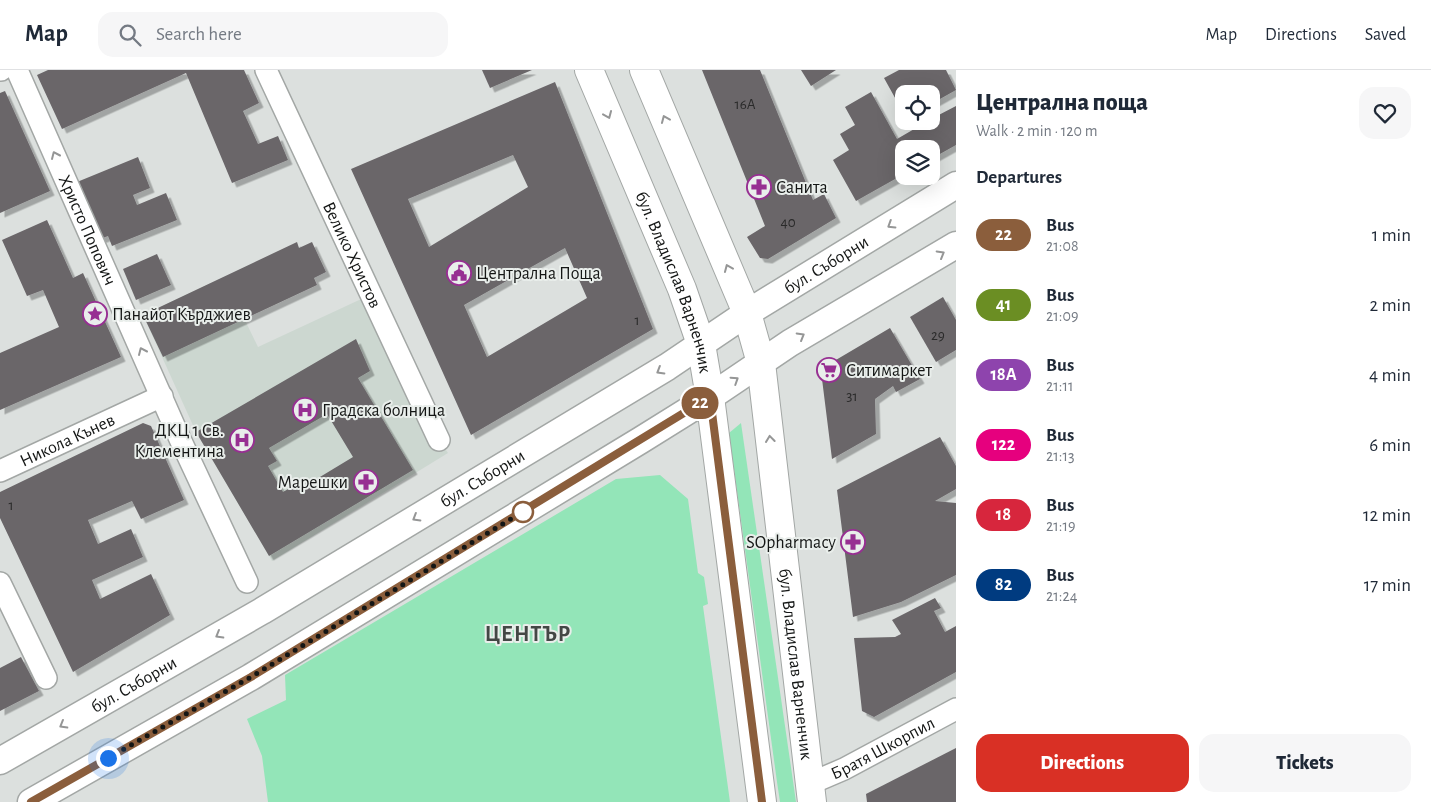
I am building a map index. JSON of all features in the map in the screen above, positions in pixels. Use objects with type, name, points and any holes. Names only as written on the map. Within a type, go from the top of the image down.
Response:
[{"type":"main road","name":"бул. Владислав Варненчик","points":[[589,70],[682,289],[701,344],[710,397],[762,802]]},
{"type":"main road","name":"бул. Владислав Варненчик","points":[[644,70],[747,313],[761,363],[811,793]]},
{"type":"street","name":"Христо Попович","points":[[17,70],[180,439],[247,582]]},
{"type":"street","name":"Велико Христов","points":[[266,70],[439,440]]},
{"type":"street","name":"бул. Съборни","points":[[0,761],[262,611],[667,367],[747,313],[956,184]]},
{"type":"street","points":[[31,802],[251,677],[710,397],[790,343],[956,245]]},
{"type":"street","name":"Никола Кънев","points":[[0,471],[162,396]]},
{"type":"street","points":[[0,583],[46,678]]},
{"type":"street","name":"Братя Шкорпил","points":[[811,793],[844,769],[956,709]]},
{"type":"shaded area","name":"Градска болница","points":[[224,277],[258,347],[372,294],[439,440],[448,453],[272,561],[196,432],[143,315]]},
{"type":"green space","points":[[741,423],[796,802],[780,802],[777,782],[729,433]]},
{"type":"green space","points":[[660,475],[688,499],[698,573],[704,577],[708,604],[703,606],[730,802],[268,802],[262,756],[247,719],[286,700],[285,675],[616,479]]},
{"type":"building","points":[[48,70],[244,70],[259,103],[243,111],[258,144],[278,136],[288,160],[232,183],[186,73],[62,129],[37,75]]},
{"type":"building","points":[[482,70],[532,70],[490,88]]},
{"type":"building","points":[[702,70],[760,70],[813,200],[824,194],[836,218],[768,259],[760,258],[747,237],[765,226]]},
{"type":"building","points":[[801,70],[836,70],[811,86]]},
{"type":"building","points":[[899,70],[946,70],[956,90],[940,99],[940,85],[895,85],[895,98],[884,78]]},
{"type":"building","name":"Централна Поща","points":[[555,82],[653,329],[471,435],[351,169]],"holes":[[[513,155],[528,187],[429,247],[408,199]],[[565,248],[587,298],[487,357],[464,305]]]},
{"type":"building","points":[[5,91],[50,191],[0,213],[0,93]]},
{"type":"building","points":[[871,92],[897,139],[912,130],[940,130],[940,114],[956,106],[956,145],[940,154],[940,140],[895,140],[895,179],[856,201],[833,160],[849,150],[840,134],[855,125],[845,107]]},
{"type":"building","points":[[138,157],[150,188],[133,195],[137,205],[166,193],[177,220],[112,246],[108,236],[100,239],[77,182]]},
{"type":"building","points":[[47,220],[73,278],[83,273],[121,357],[0,410],[0,353],[59,327],[43,290],[27,296],[2,240]]},
{"type":"building","points":[[297,242],[299,248],[312,242],[326,272],[314,278],[317,285],[163,357],[143,315]]},
{"type":"building","points":[[157,254],[171,285],[136,300],[123,269]]},
{"type":"building","points":[[943,297],[956,320],[956,350],[936,362],[910,317]]},
{"type":"building","points":[[890,328],[920,379],[896,392],[893,386],[875,399],[876,434],[832,459],[822,379],[824,367]]},
{"type":"building","name":"ДКЦ 1 Св. Клементина","points":[[356,339],[370,371],[358,378],[413,470],[269,556],[196,432]],"holes":[[[327,414],[353,457],[310,483],[307,478],[283,492],[268,466],[277,461],[269,448]]]},
{"type":"building","points":[[143,423],[151,426],[184,500],[141,519],[132,501],[88,520],[98,544],[131,529],[143,557],[92,580],[100,599],[151,574],[170,615],[73,672],[0,518],[0,492]]},
{"type":"building","points":[[940,437],[956,466],[956,489],[935,501],[956,503],[956,575],[901,602],[853,617],[837,490]]},
{"type":"building","points":[[935,598],[941,608],[934,611],[945,632],[956,626],[956,672],[874,717],[862,711],[854,638],[895,637],[901,634],[892,620]]},
{"type":"building","points":[[21,657],[39,691],[0,711],[0,668]]},
{"type":"building","points":[[956,748],[956,802],[867,802],[866,794]]},
{"type":"bus line","name":"22","points":[[31,802],[251,677],[710,397],[762,802]]},
{"type":"place","name":"Санита","points":[[759,187]]},
{"type":"place","name":"Централна Поща","points":[[459,273]]},
{"type":"place","name":"Панайот Кърджиев","points":[[95,314]]},
{"type":"place","name":"Ситимаркет","points":[[829,370]]},
{"type":"place","name":"Градска болница","points":[[305,410]]},
{"type":"place","name":"ДКЦ 1 Св. Клементина","points":[[242,440]]},
{"type":"place","name":"Марешки","points":[[366,482]]},
{"type":"place","name":"SOpharmacy","points":[[853,542]]},
{"type":"district","name":"ЦЕНТЪР","points":[[528,633]]},
{"type":"route","points":[[108,758],[251,677],[523,512]]}]
